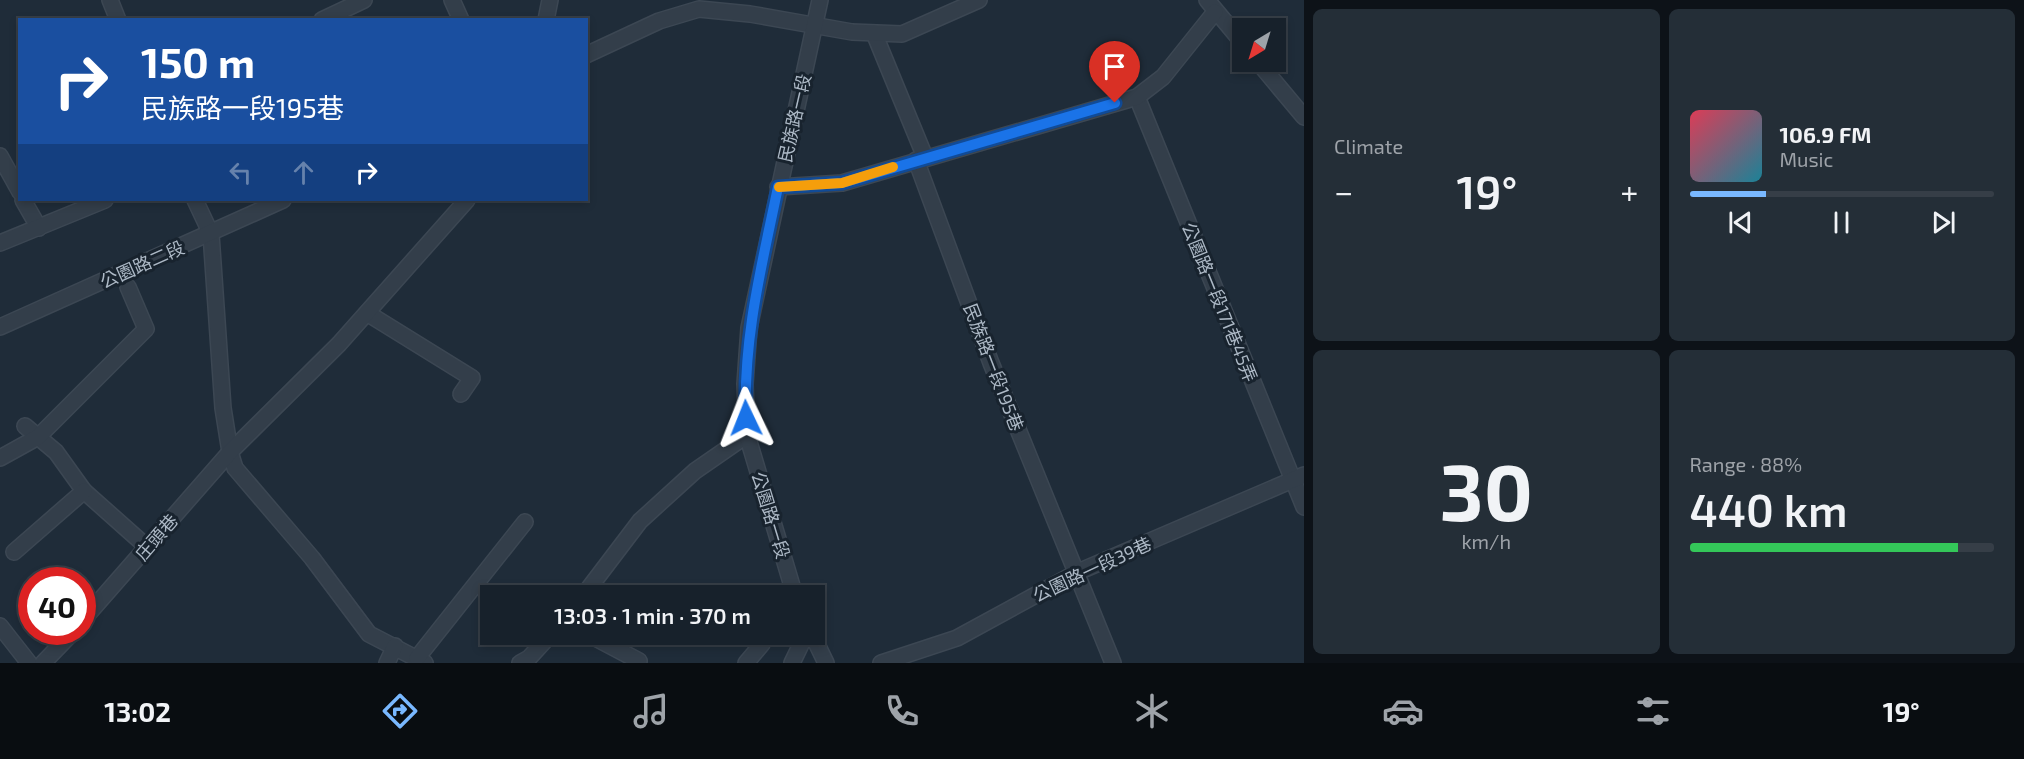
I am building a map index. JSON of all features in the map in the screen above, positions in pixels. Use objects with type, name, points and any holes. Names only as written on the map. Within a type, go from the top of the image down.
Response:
[{"type":"street","points":[[110,0],[117,18]]},
{"type":"street","points":[[326,18],[364,0]]},
{"type":"street","points":[[452,0],[460,18]]},
{"type":"street","points":[[546,18],[550,0]]},
{"type":"street","name":"民族路一段","points":[[747,435],[745,384],[749,328],[820,0]]},
{"type":"street","points":[[588,54],[659,21],[699,9],[750,14],[814,27],[902,34],[979,0]]},
{"type":"street","points":[[778,187],[842,183],[920,158],[1137,96],[1163,77],[1211,6],[1232,30]]},
{"type":"street","name":"民族路一段195巷","points":[[874,33],[991,363],[1113,663]]},
{"type":"street","points":[[1266,72],[1304,117]]},
{"type":"street","name":"公園路一段171巷45弄","points":[[1137,96],[1299,478],[1304,507]]},
{"type":"street","points":[[0,156],[18,188]]},
{"type":"street","points":[[24,201],[39,228]]},
{"type":"street","points":[[0,243],[103,201]]},
{"type":"street","points":[[195,201],[211,234],[223,408],[234,468],[312,558],[369,634],[421,660],[525,522]]},
{"type":"street","name":"公園路二段","points":[[0,327],[281,201]]},
{"type":"street","name":"庄頭巷","points":[[96,605],[230,452],[339,344],[466,201]]},
{"type":"street","points":[[0,458],[38,437],[146,329],[128,287]]},
{"type":"street","points":[[367,313],[472,378],[461,394]]},
{"type":"street","points":[[26,426],[56,453],[84,491],[147,547]]},
{"type":"street","points":[[591,585],[640,521],[695,471],[747,435]]},
{"type":"street","name":"公園路一段","points":[[747,435],[790,585]]},
{"type":"street","name":"公園路一段39巷","points":[[881,663],[957,638],[1077,572],[1299,478]]},
{"type":"street","points":[[14,552],[84,491]]},
{"type":"street","points":[[0,626],[29,663]]},
{"type":"street","points":[[43,663],[60,645]]},
{"type":"street","points":[[529,661],[542,645]]},
{"type":"street","points":[[609,645],[639,661]]},
{"type":"street","points":[[746,663],[761,645]]},
{"type":"street","points":[[792,663],[801,645]]},
{"type":"street","points":[[817,645],[826,663]]},
{"type":"street","points":[[387,663],[395,646]]},
{"type":"slow traffic","points":[[779,187],[842,183],[893,167]]},
{"type":"route","points":[[746,418],[745,384],[749,328],[778,187],[842,183],[1115,103]]}]
